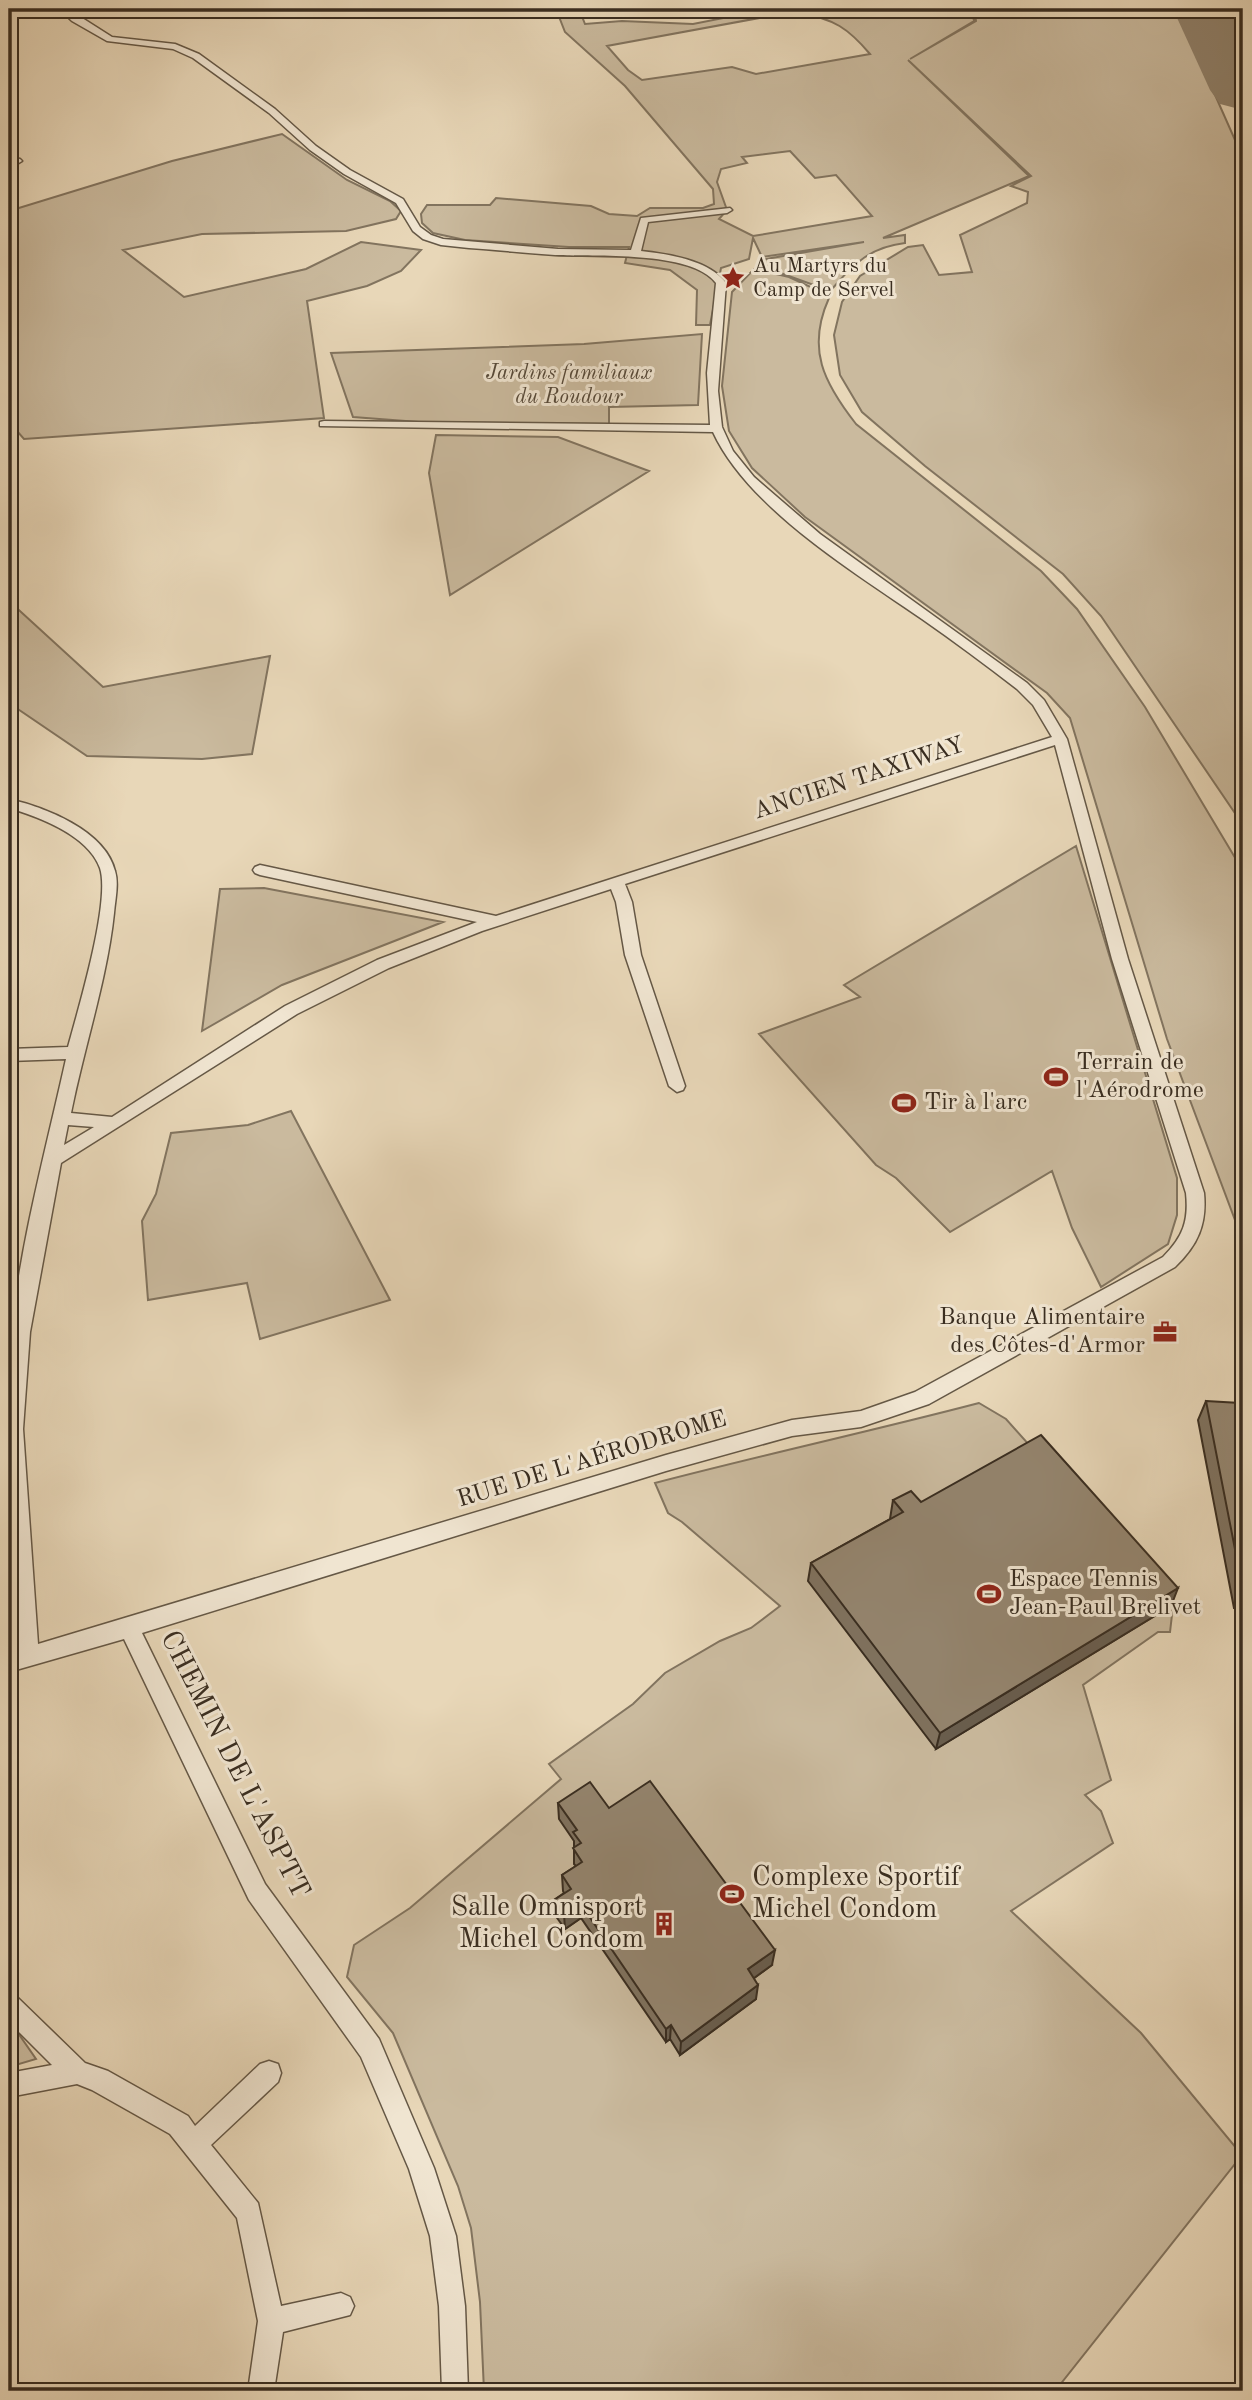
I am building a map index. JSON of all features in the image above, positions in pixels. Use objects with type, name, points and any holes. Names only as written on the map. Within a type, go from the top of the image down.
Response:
[{"type":"street","points":[[63,9],[110,39],[175,47],[196,56],[272,111],[313,148],[400,201],[416,229],[427,237],[441,242],[482,246],[661,256],[715,275],[721,283],[712,374],[717,429],[729,452],[754,484],[799,524],[1021,686],[1039,703],[1060,739]]},
{"type":"street","points":[[635,253],[644,220],[727,210]]},
{"type":"street","points":[[324,424],[717,429]]},
{"type":"street","name":"ANCIEN TAXIWAY","points":[[54,1158],[115,1123],[291,1010],[383,964],[497,920],[1060,739]]},
{"type":"street","name":"RUE DE L'AÉRODROME","points":[[18,1660],[666,1463],[792,1428],[861,1419],[893,1410],[922,1398],[1169,1262],[1185,1247],[1194,1228],[1197,1210],[1195,1193],[1120,959],[1060,739]]},
{"type":"street","points":[[9,803],[46,814],[72,829],[99,853],[108,870],[110,888],[103,942],[75,1053],[36,1240],[21,1332],[13,1429],[18,1660]]},
{"type":"street","points":[[260,870],[497,920]]},
{"type":"street","points":[[616,881],[624,902],[632,955],[677,1086]]},
{"type":"street","points":[[9,1055],[75,1053]]},
{"type":"street","points":[[62,1118],[115,1123]]},
{"type":"street","name":"CHEMIN DE L'ASPTT","points":[[129,1628],[257,1892],[368,2045],[421,2168],[443,2236],[452,2306],[455,2391]]},
{"type":"street","points":[[9,2004],[77,2072],[99,2080],[179,2125],[250,2212],[271,2321],[261,2391]]},
{"type":"street","points":[[9,2085],[77,2072]]},
{"type":"street","points":[[194,2144],[269,2073]]},
{"type":"street","points":[[271,2321],[341,2306]]},
{"type":"green space","points":[[556,9],[579,9],[585,24],[622,21],[693,24],[769,9],[972,9],[974,21],[910,59],[976,21],[974,9],[1177,9],[1243,158],[1243,825],[1101,616],[1063,574],[925,466],[862,412],[840,375],[834,335],[842,302],[860,276],[908,247],[923,245],[939,275],[972,272],[960,235],[1027,203],[1028,192],[1011,186],[1031,176],[908,60],[1029,176],[883,238],[905,235],[905,243],[873,252],[848,271],[832,289],[822,288],[761,266],[766,259],[864,242],[762,257],[753,238],[749,259],[721,268],[710,325],[696,325],[697,290],[670,270],[625,263],[629,247],[569,247],[465,240],[433,233],[422,223],[421,214],[427,205],[490,205],[496,198],[591,206],[609,214],[637,216],[650,208],[703,208],[714,204],[713,189],[625,86],[565,32]],"holes":[[[800,13],[840,26],[855,37],[870,54],[756,74],[732,67],[642,80],[628,70],[607,46],[781,14]],[[790,151],[815,178],[836,175],[872,216],[753,236],[719,219],[727,210],[717,182],[721,169],[747,163],[742,157]]]},
{"type":"green space","points":[[282,134],[347,180],[390,201],[401,211],[396,219],[346,231],[202,234],[123,250],[184,297],[306,269],[361,242],[421,250],[401,271],[367,286],[307,301],[324,418],[24,439],[9,422],[9,211],[172,161]]},
{"type":"green space","points":[[754,269],[789,277],[828,295],[819,333],[819,349],[827,380],[845,409],[856,424],[1041,571],[1077,609],[1145,707],[1243,871],[1243,1234],[1238,1228],[1167,1039],[1070,718],[1047,693],[805,517],[752,468],[729,431],[722,386],[732,292]]},
{"type":"green space","name":"Jardins familiaux du Roudour","points":[[702,334],[698,405],[609,407],[609,424],[419,422],[353,417],[331,353],[584,344]]},
{"type":"green space","points":[[436,435],[558,437],[649,471],[450,595],[429,473]]},
{"type":"green space","points":[[9,601],[103,687],[270,656],[252,754],[202,759],[87,756],[9,703]]},
{"type":"green space","points":[[1076,846],[1177,1178],[1177,1215],[1168,1244],[1101,1287],[1072,1228],[1052,1171],[950,1232],[896,1178],[876,1165],[759,1034],[860,997],[844,985]]},
{"type":"green space","points":[[264,888],[443,922],[282,985],[202,1031],[220,889]]},
{"type":"green space","points":[[291,1111],[390,1300],[260,1339],[247,1283],[148,1300],[142,1221],[156,1194],[171,1133],[248,1125]]},
{"type":"green space","name":"Complexe Sportif Michel Condom","points":[[979,1403],[1006,1419],[1173,1606],[1170,1632],[1158,1632],[1083,1685],[1111,1780],[1085,1795],[1101,1811],[1113,1843],[1011,1911],[1141,2033],[1242,2155],[1055,2391],[484,2391],[480,2302],[471,2228],[458,2186],[393,2033],[347,1977],[354,1945],[410,1908],[561,1779],[549,1764],[633,1704],[665,1673],[720,1641],[751,1628],[780,1606],[668,1513],[655,1483]]},
{"type":"green space","points":[[9,2020],[36,2059],[9,2067]]},
{"type":"building","points":[[1206,1401],[1240,1403],[1243,1415],[1243,1590]]},
{"type":"building","name":"Espace Tennis Jean-Paul Brelivet","points":[[1041,1435],[1178,1588],[940,1733],[811,1563],[903,1512],[893,1500],[911,1491],[921,1502]]},
{"type":"building","name":"Salle Omnisport Michel Condom","points":[[650,1781],[775,1950],[748,1969],[758,1985],[681,2042],[671,2025],[666,2029],[580,1903],[564,1914],[554,1900],[571,1889],[562,1875],[582,1862],[573,1848],[581,1843],[573,1832],[577,1830],[558,1803],[590,1782],[609,1808]]},
{"type":"runway","points":[[1204,9],[1243,90]]},
{"type":"place","name":"Au Martyrs du Camp de Servel","points":[[733,278]]},
{"type":"place","name":"Terrain de l'Aérodrome","points":[[1056,1077]]},
{"type":"place","name":"Tir à l'arc","points":[[904,1103]]},
{"type":"place","name":"Banque Alimentaire des Côtes-d'Armor","points":[[1165,1332]]},
{"type":"place","name":"Espace Tennis Jean-Paul Brelivet","points":[[989,1594]]},
{"type":"place","name":"Complexe Sportif Michel Condom","points":[[732,1894]]},
{"type":"place","name":"Salle Omnisport Michel Condom","points":[[664,1924]]}]
